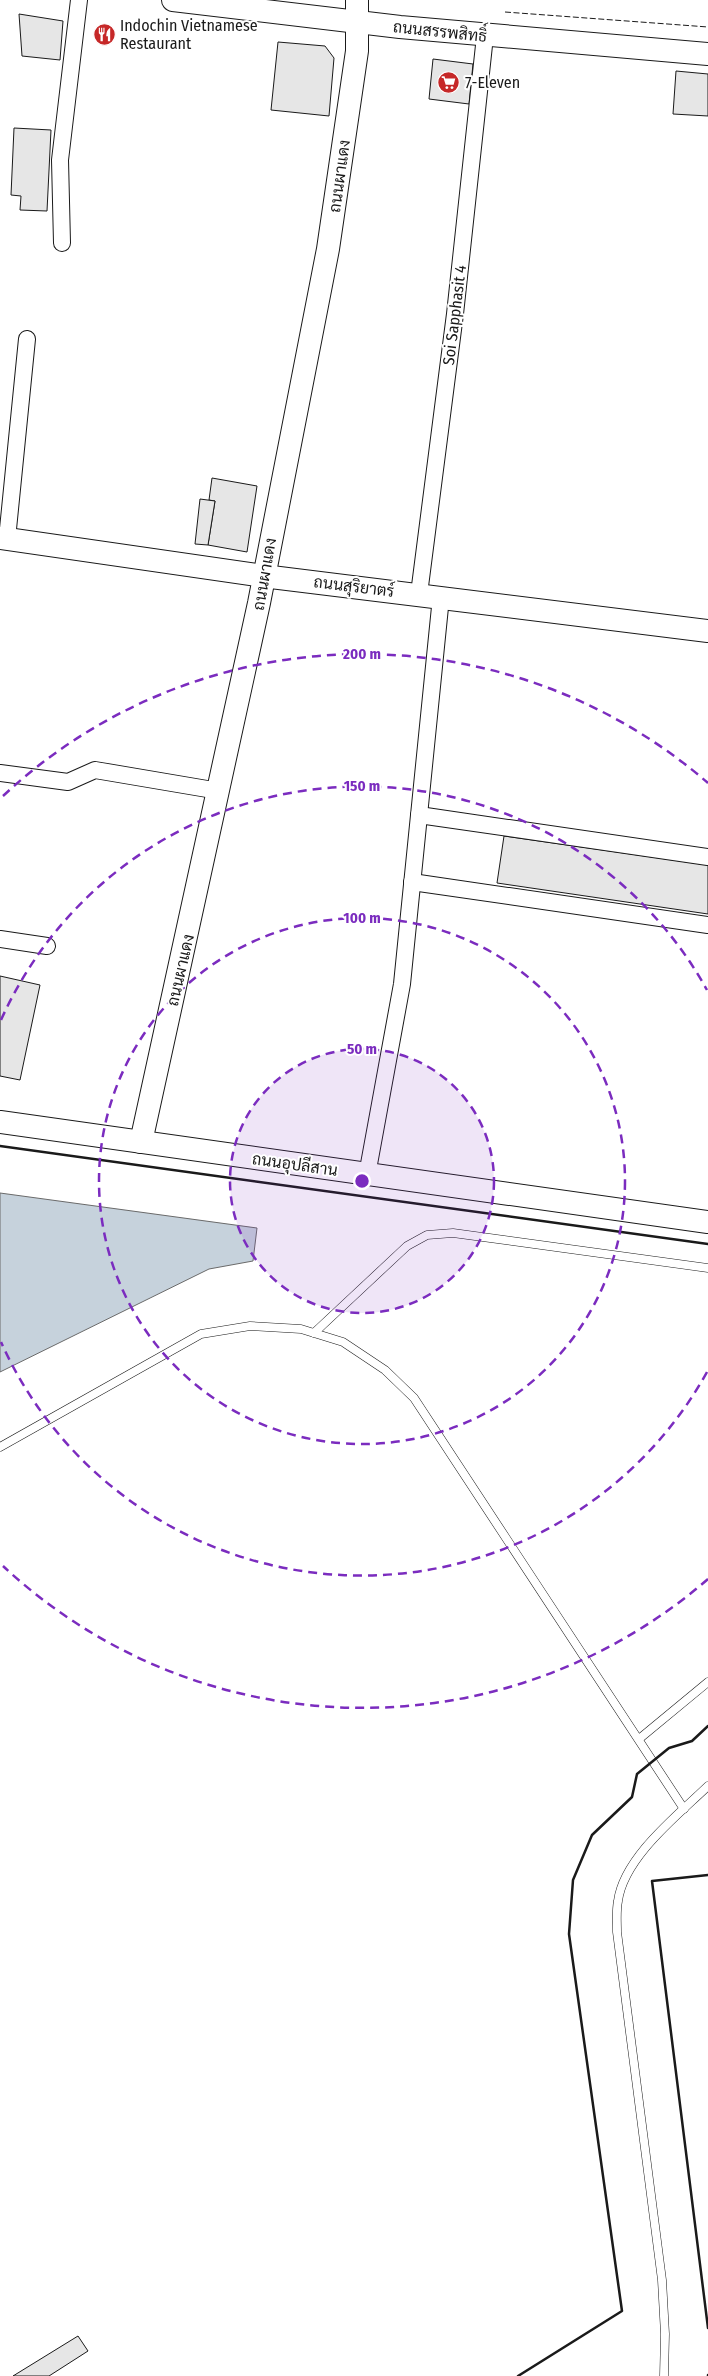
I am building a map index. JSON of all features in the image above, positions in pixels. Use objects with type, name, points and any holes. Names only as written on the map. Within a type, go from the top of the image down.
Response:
[{"type":"street","points":[[62,243],[60,160],[79,0]]},
{"type":"street","name":"ถนนสรรพสิทธิ์","points":[[173,0],[485,36],[708,54]]},
{"type":"street","name":"ถนนผาแดง","points":[[141,1142],[219,791],[328,249],[357,51],[357,0]]},
{"type":"street","name":"Soi Sapphasit 4","points":[[419,594],[455,314],[485,36]]},
{"type":"street","points":[[3,539],[27,339]]},
{"type":"street","name":"ถนนสุริยาตร์","points":[[3,539],[263,576],[708,631]]},
{"type":"street","points":[[366,1175],[402,984],[441,597]]},
{"type":"street","points":[[0,773],[68,782],[95,770],[219,791]]},
{"type":"street","points":[[419,815],[708,857]]},
{"type":"street","points":[[412,882],[708,925]]},
{"type":"street","points":[[0,939],[47,946]]},
{"type":"street","name":"ถนนอุปลีสาน","points":[[0,1122],[708,1222]]},
{"type":"lane","points":[[314,1333],[407,1246],[427,1235],[453,1233],[708,1268]]},
{"type":"lane","points":[[0,1447],[201,1334],[250,1326],[301,1328],[343,1342],[385,1370],[414,1398],[684,1809]]},
{"type":"lane","points":[[638,1739],[708,1682]]},
{"type":"lane","points":[[664,2376],[665,2334],[662,2280],[617,1932],[618,1899],[627,1873],[647,1846],[708,1786]]},
{"type":"shaded area","points":[[0,1193],[257,1228],[253,1261],[209,1269],[0,1372]]},
{"type":"building","points":[[19,14],[63,21],[60,60],[22,56]]},
{"type":"building","points":[[278,42],[325,46],[334,58],[329,116],[271,110]]},
{"type":"building","points":[[433,59],[473,64],[469,104],[429,99]]},
{"type":"building","points":[[676,71],[708,74],[708,116],[673,114]]},
{"type":"building","points":[[14,128],[51,130],[47,211],[20,210],[21,196],[11,195]]},
{"type":"building","points":[[212,478],[257,486],[247,552],[208,545],[215,501],[209,500]]},
{"type":"building","points":[[200,499],[215,501],[208,545],[195,544]]},
{"type":"building","points":[[504,836],[708,865],[708,914],[497,883]]},
{"type":"building","points":[[0,976],[40,985],[20,1080],[0,1076]]},
{"type":"building","points":[[78,2336],[88,2351],[49,2376],[13,2376]]},
{"type":"fence","points":[[505,12],[708,27]]},
{"type":"wall","points":[[0,1146],[708,1244]]},
{"type":"wall","points":[[518,2376],[622,2311],[569,1934],[573,1880],[592,1835],[632,1797],[637,1774],[669,1748],[692,1741],[708,1726]]},
{"type":"wall","points":[[708,1875],[652,1881],[708,2328]]},
{"type":"place","name":"Indochin Vietnamese Restaurant","points":[[104,34]]},
{"type":"place","name":"7-Eleven","points":[[449,82]]}]
